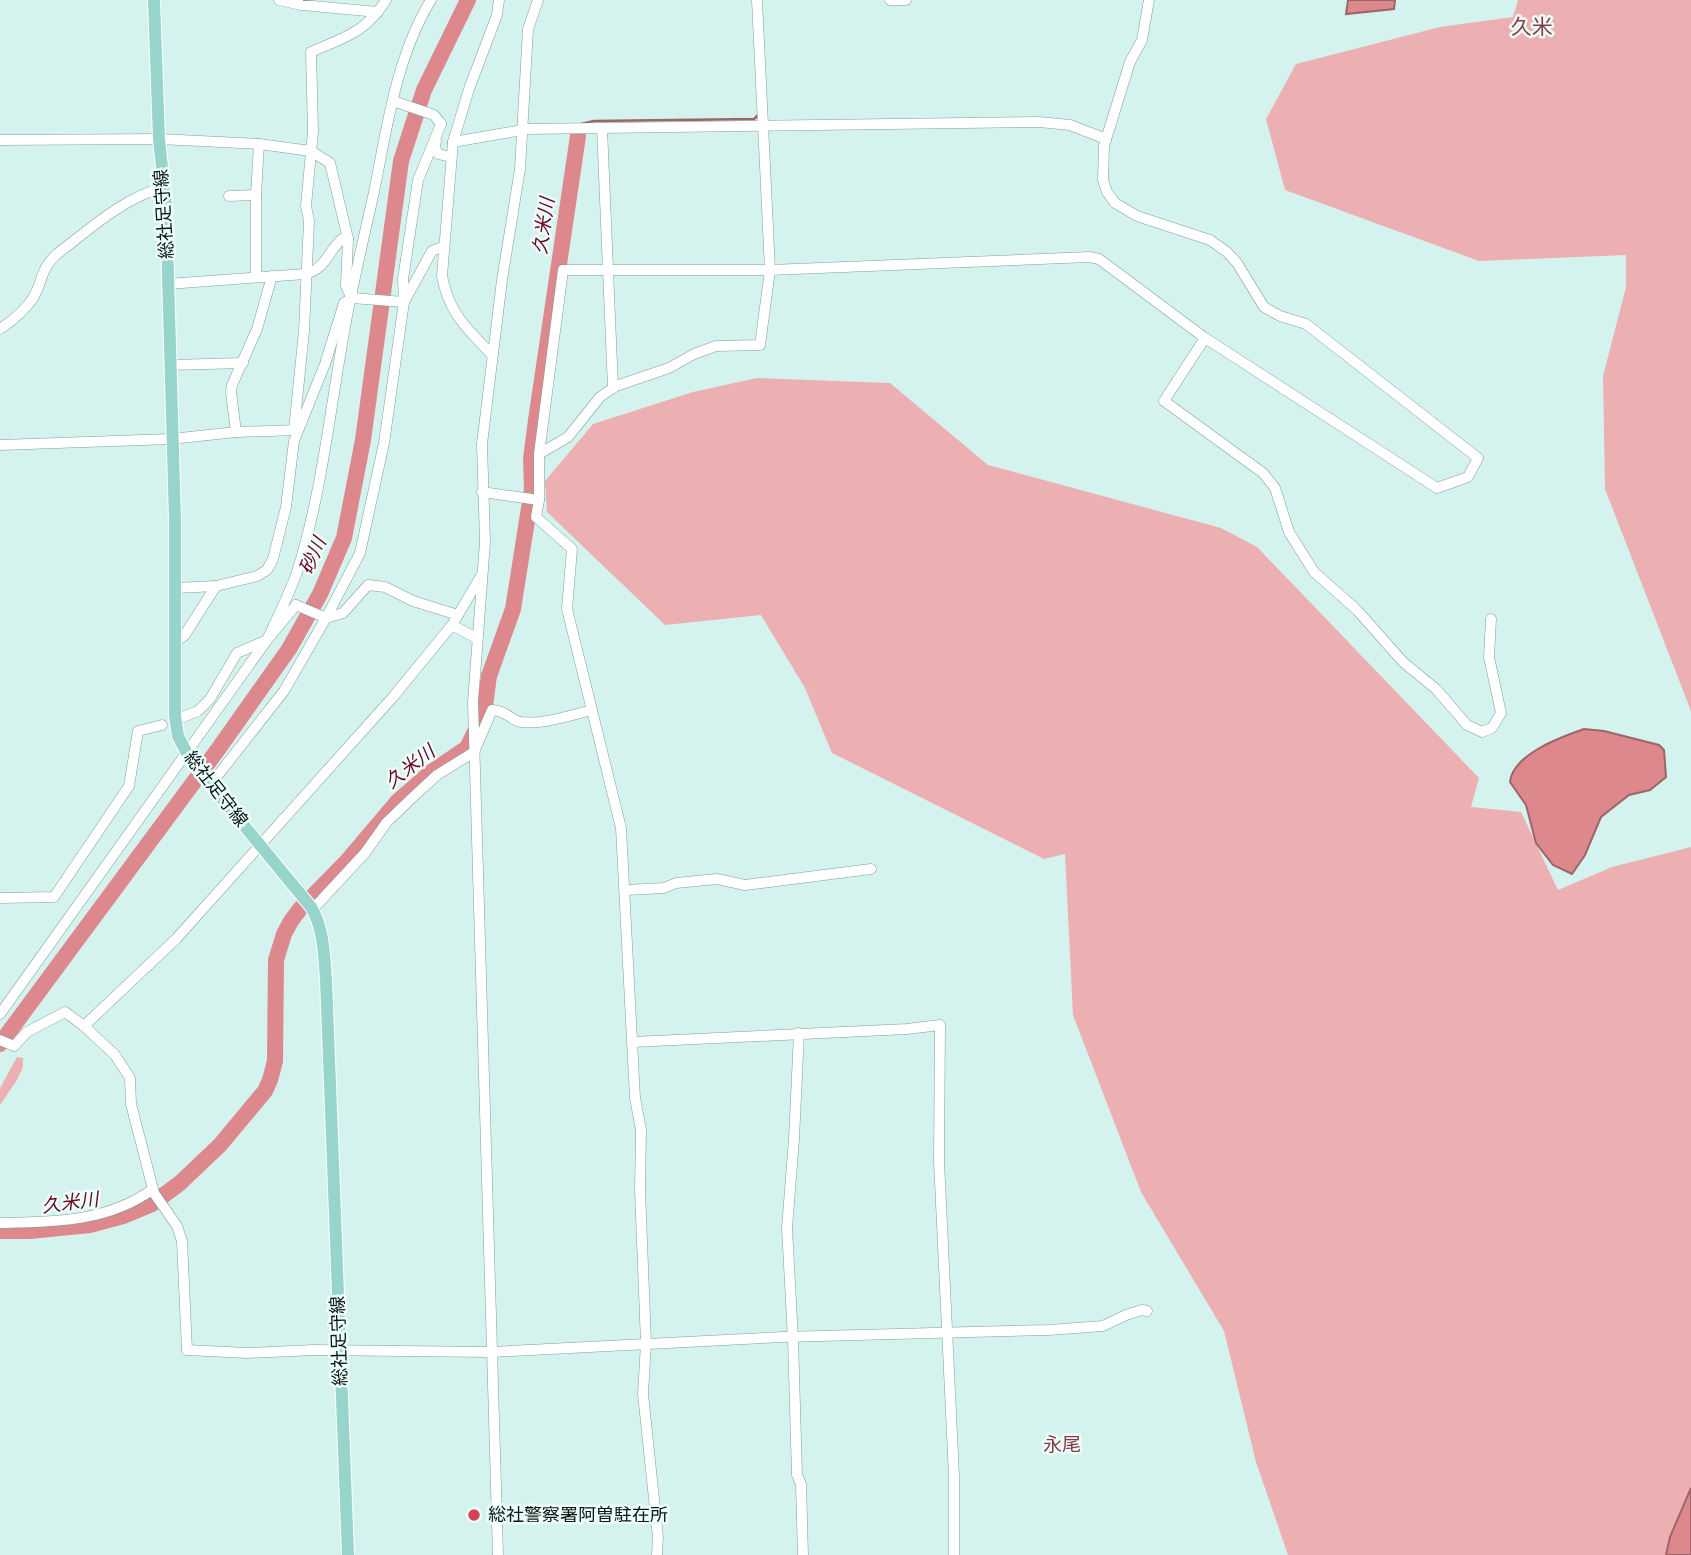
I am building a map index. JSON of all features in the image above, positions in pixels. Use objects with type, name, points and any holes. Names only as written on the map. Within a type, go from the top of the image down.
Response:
[{"type":"main road","name":"総社足守線","points":[[154,0],[168,284],[176,587],[175,716],[178,736],[189,757],[309,904],[323,939],[348,1555]]},
{"type":"street","points":[[279,0],[302,5],[378,12]]},
{"type":"street","points":[[176,587],[216,586],[257,576],[267,570],[273,559],[286,507],[296,430],[309,221],[306,206],[313,131],[311,52],[364,27],[386,0]]},
{"type":"street","points":[[183,717],[198,711],[210,699],[237,653],[267,640],[292,584],[310,522],[329,430],[345,325],[393,101],[420,18],[431,0]]},
{"type":"street","points":[[492,355],[464,325],[446,297],[442,276],[453,142],[468,89],[497,15],[499,0]]},
{"type":"street","points":[[498,1555],[474,746],[476,638],[485,542],[482,444],[505,259],[520,169],[528,29],[538,0]]},
{"type":"street","points":[[539,454],[568,437],[600,397],[613,388],[668,368],[716,346],[760,345],[770,270],[757,0]]},
{"type":"street","points":[[890,0],[906,0]]},
{"type":"street","points":[[657,1555],[655,1496],[643,1394],[646,1343],[641,1231],[641,1130],[635,1098],[621,828],[566,609],[572,549],[536,517],[533,499],[563,270],[770,270],[1089,257],[1099,259],[1205,338],[1437,488],[1468,477],[1478,458],[1306,324],[1280,316],[1264,307],[1237,263],[1227,252],[1210,240],[1145,219],[1115,203],[1102,180],[1102,161],[1106,139],[1130,62],[1142,40],[1149,0]]},
{"type":"street","points":[[393,101],[434,115],[441,124]]},
{"type":"street","points":[[453,142],[523,131],[601,128],[1039,122],[1070,125],[1106,139]]},
{"type":"street","points":[[441,124],[435,148],[438,154],[451,157]]},
{"type":"street","points":[[209,782],[284,691],[360,553],[384,443],[404,303],[402,279],[418,180],[441,124]]},
{"type":"street","points":[[601,128],[613,388]]},
{"type":"street","points":[[0,140],[159,139],[259,144],[311,150],[330,163],[348,239],[346,286],[352,298]]},
{"type":"street","points":[[256,277],[259,144]]},
{"type":"street","points":[[0,329],[15,318],[33,298],[48,262],[57,254],[129,200],[164,187]]},
{"type":"street","points":[[229,196],[256,195]]},
{"type":"street","points":[[168,284],[313,272],[325,263],[342,239],[348,239]]},
{"type":"street","points":[[404,303],[432,251],[444,246]]},
{"type":"street","points":[[236,432],[231,392],[257,329],[272,276]]},
{"type":"street","points":[[296,430],[325,364],[344,303],[352,298],[404,303]]},
{"type":"street","points":[[1205,338],[1164,401],[1263,473],[1272,483],[1289,532],[1314,572],[1357,610],[1403,662],[1418,677],[1436,689],[1467,725],[1482,732],[1492,728],[1501,713],[1489,657],[1491,619]]},
{"type":"street","points":[[170,365],[243,363]]},
{"type":"street","points":[[0,445],[171,439],[236,432],[296,430]]},
{"type":"street","points":[[482,492],[533,499]]},
{"type":"street","points":[[84,1026],[176,939],[393,697],[452,625],[483,572]]},
{"type":"street","points":[[292,584],[296,605]]},
{"type":"street","points":[[296,605],[326,618],[343,612],[368,585],[385,587],[413,601],[458,615]]},
{"type":"street","points":[[176,641],[184,636],[216,586]]},
{"type":"street","points":[[0,1014],[92,883],[189,757],[267,640],[296,605]]},
{"type":"street","points":[[452,625],[476,638]]},
{"type":"street","points":[[309,904],[365,853],[387,822],[412,798],[474,746],[492,709],[501,710],[523,722],[553,719],[592,710]]},
{"type":"street","points":[[0,898],[54,897],[129,786],[138,731],[162,725]]},
{"type":"street","points":[[625,890],[664,888],[676,883],[717,879],[745,885],[872,869]]},
{"type":"street","points":[[0,1040],[11,1046],[18,1044],[27,1032],[65,1012],[115,1055],[130,1078],[131,1104],[153,1191],[177,1226],[182,1241],[187,1350],[247,1353],[339,1350],[491,1352],[646,1343],[1104,1326],[1126,1315],[1147,1311]]},
{"type":"street","points":[[633,1042],[907,1029],[940,1025],[939,1161],[954,1476],[954,1555]]},
{"type":"street","points":[[799,1033],[787,1228],[803,1555]]},
{"type":"street","points":[[0,1223],[43,1222],[91,1216],[124,1207],[153,1191]]},
{"type":"shaded area","points":[[1348,0],[1395,0],[1394,9],[1346,14]]},
{"type":"shaded area","points":[[1518,0],[1691,0],[1691,711],[1605,489],[1603,376],[1626,287],[1626,255],[1479,261],[1285,190],[1266,119],[1296,64],[1440,27],[1513,17]]},
{"type":"shaded area","points":[[757,378],[890,383],[988,465],[1221,528],[1257,547],[1479,778],[1471,807],[1521,812],[1558,890],[1612,867],[1691,847],[1691,1487],[1670,1537],[1666,1555],[1288,1555],[1256,1462],[1224,1331],[1141,1192],[1073,1015],[1065,854],[1044,859],[832,753],[805,688],[761,615],[665,625],[547,512],[545,481],[593,424],[693,392]]},
{"type":"shaded area","points":[[1584,729],[1604,731],[1659,745],[1664,750],[1666,777],[1650,790],[1629,795],[1601,817],[1585,855],[1572,874],[1553,865],[1536,843],[1526,805],[1510,782],[1513,772],[1529,755],[1551,742]]},
{"type":"shaded area","points":[[17,1057],[23,1058],[23,1067],[0,1105],[0,1088]]},
{"type":"shaded area","points":[[1691,1488],[1691,1555],[1666,1555],[1670,1537]]},
{"type":"waterway","name":"砂川","points":[[0,1044],[219,748],[289,649],[320,594],[344,538],[363,440],[401,161],[424,90],[468,0]]},
{"type":"waterway","points":[[581,124],[594,121],[754,119],[758,115]]},
{"type":"waterway","name":"久米川","points":[[0,1231],[90,1225],[123,1216],[152,1204],[180,1183],[220,1145],[265,1091],[270,1080],[275,1061],[276,960],[291,921],[398,801],[430,773],[467,748],[484,713],[489,676],[513,609],[532,489],[531,459],[536,420],[578,136]]},
{"type":"place","name":"総社警察署阿曽駐在所","points":[[474,1515]]},
{"type":"district","name":"久米","points":[[1532,27]]},
{"type":"district","name":"永尾","points":[[1062,1445]]}]
